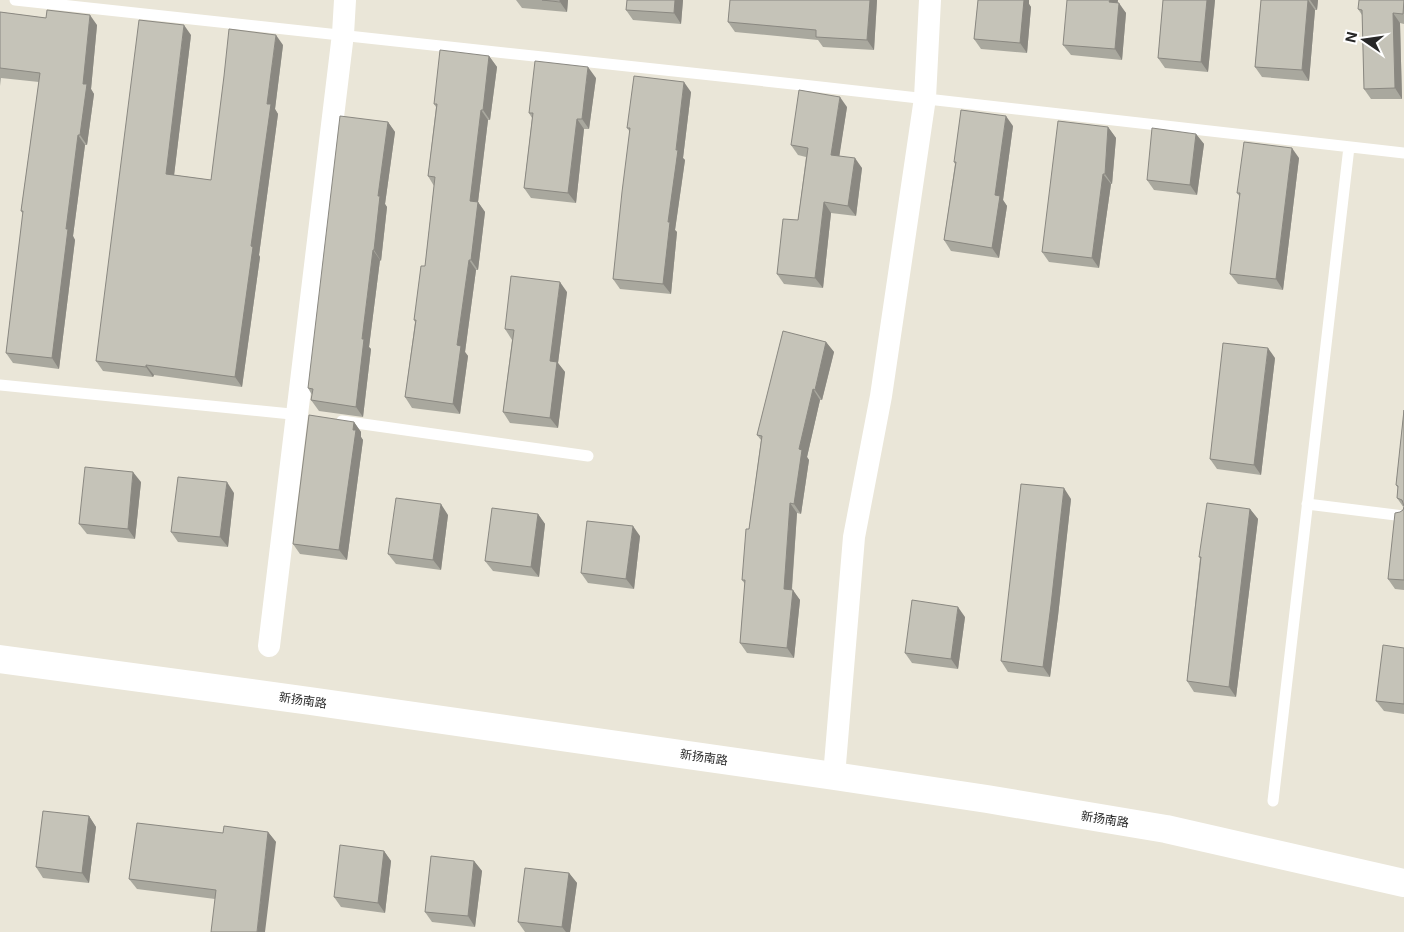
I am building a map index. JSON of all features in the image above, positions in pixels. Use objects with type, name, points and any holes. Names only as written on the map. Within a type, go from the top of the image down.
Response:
[{"type":"street","points":[[269,646],[306,416],[345,0]]},
{"type":"street","points":[[834,776],[854,537],[881,396],[925,98],[930,0]]},
{"type":"street","name":"新扬南路","points":[[0,659],[310,701],[987,799],[1166,829],[1404,883]]},
{"type":"lane","points":[[15,0],[925,98],[1404,153]]},
{"type":"lane","points":[[1273,802],[1350,147]]},
{"type":"lane","points":[[0,385],[306,416]]},
{"type":"lane","points":[[335,420],[588,456]]},
{"type":"lane","points":[[1307,504],[1404,516]]},
{"type":"building","points":[[542,0],[560,0],[560,2]]},
{"type":"building","points":[[627,0],[675,0],[674,13],[626,10]]},
{"type":"building","points":[[730,0],[870,0],[867,40],[816,37],[816,30],[728,22]]},
{"type":"building","points":[[978,0],[1024,0],[1020,43],[974,39]]},
{"type":"building","points":[[1067,0],[1110,0],[1109,2],[1119,3],[1115,49],[1063,45]]},
{"type":"building","points":[[1163,0],[1207,0],[1201,62],[1158,58]]},
{"type":"building","points":[[1261,0],[1308,0],[1302,70],[1255,67]]},
{"type":"building","points":[[1359,0],[1404,0],[1403,14],[1393,13],[1395,88],[1364,89],[1362,10],[1358,9]]},
{"type":"building","points":[[47,10],[90,15],[83,84],[87,84],[80,135],[78,135],[52,358],[6,353],[23,211],[21,211],[40,73],[0,68],[0,12],[46,18]]},
{"type":"building","points":[[139,20],[184,25],[166,174],[211,180],[229,29],[276,35],[267,104],[271,104],[235,377],[146,365],[146,367],[96,361]]},
{"type":"building","points":[[440,50],[489,56],[470,201],[478,202],[471,260],[469,260],[457,345],[461,346],[453,404],[405,397],[416,320],[414,320],[421,266],[425,266],[435,177],[428,176],[437,104],[434,104]]},
{"type":"building","points":[[535,61],[588,67],[582,119],[577,119],[568,193],[524,188],[533,113],[529,113]]},
{"type":"building","points":[[634,76],[684,82],[663,284],[613,279],[630,128],[627,128]]},
{"type":"building","points":[[799,90],[840,97],[831,155],[855,158],[848,206],[824,202],[815,278],[777,274],[783,219],[798,220],[808,148],[791,145]]},
{"type":"building","points":[[961,110],[1006,116],[995,195],[1000,196],[992,248],[944,240],[956,162],[954,162]]},
{"type":"building","points":[[340,116],[388,122],[378,196],[380,196],[362,339],[364,339],[356,407],[311,400],[313,389],[308,388]]},
{"type":"building","points":[[1058,121],[1108,127],[1105,174],[1103,174],[1092,258],[1042,252]]},
{"type":"building","points":[[1152,128],[1196,134],[1190,185],[1147,180]]},
{"type":"building","points":[[1244,142],[1292,148],[1276,279],[1230,274],[1240,193],[1237,193]]},
{"type":"building","points":[[511,276],[560,282],[550,361],[557,362],[550,418],[503,412],[514,330],[505,329]]},
{"type":"building","points":[[783,331],[826,342],[799,449],[802,450],[794,504],[790,503],[784,589],[793,590],[787,648],[740,643],[745,580],[742,580],[746,529],[749,529],[762,436],[757,435]]},
{"type":"building","points":[[1223,343],[1268,348],[1254,465],[1210,459]]},
{"type":"building","points":[[1404,410],[1404,506],[1402,500],[1397,498],[1398,486],[1396,485]]},
{"type":"building","points":[[309,415],[354,422],[353,430],[356,430],[339,550],[293,544]]},
{"type":"building","points":[[85,467],[133,472],[128,529],[79,524]]},
{"type":"building","points":[[178,477],[227,482],[220,537],[171,532]]},
{"type":"building","points":[[1021,484],[1064,488],[1043,667],[1001,661]]},
{"type":"building","points":[[396,498],[441,504],[433,560],[388,554]]},
{"type":"building","points":[[1207,503],[1250,509],[1229,687],[1187,681],[1201,557],[1199,557]]},
{"type":"building","points":[[1404,507],[1404,580],[1388,579],[1395,513],[1403,510]]},
{"type":"building","points":[[492,508],[538,514],[531,567],[485,561]]},
{"type":"building","points":[[587,521],[633,526],[626,579],[581,573]]},
{"type":"building","points":[[912,600],[958,607],[951,659],[905,653]]},
{"type":"building","points":[[1383,645],[1404,648],[1404,704],[1376,701]]},
{"type":"building","points":[[43,811],[89,816],[82,873],[36,867]]},
{"type":"building","points":[[137,823],[223,833],[224,826],[268,832],[257,932],[211,932],[216,890],[129,879]]},
{"type":"building","points":[[340,845],[384,851],[378,903],[334,897]]},
{"type":"building","points":[[431,856],[474,861],[468,916],[425,912]]},
{"type":"building","points":[[525,868],[569,873],[562,927],[518,922]]}]
